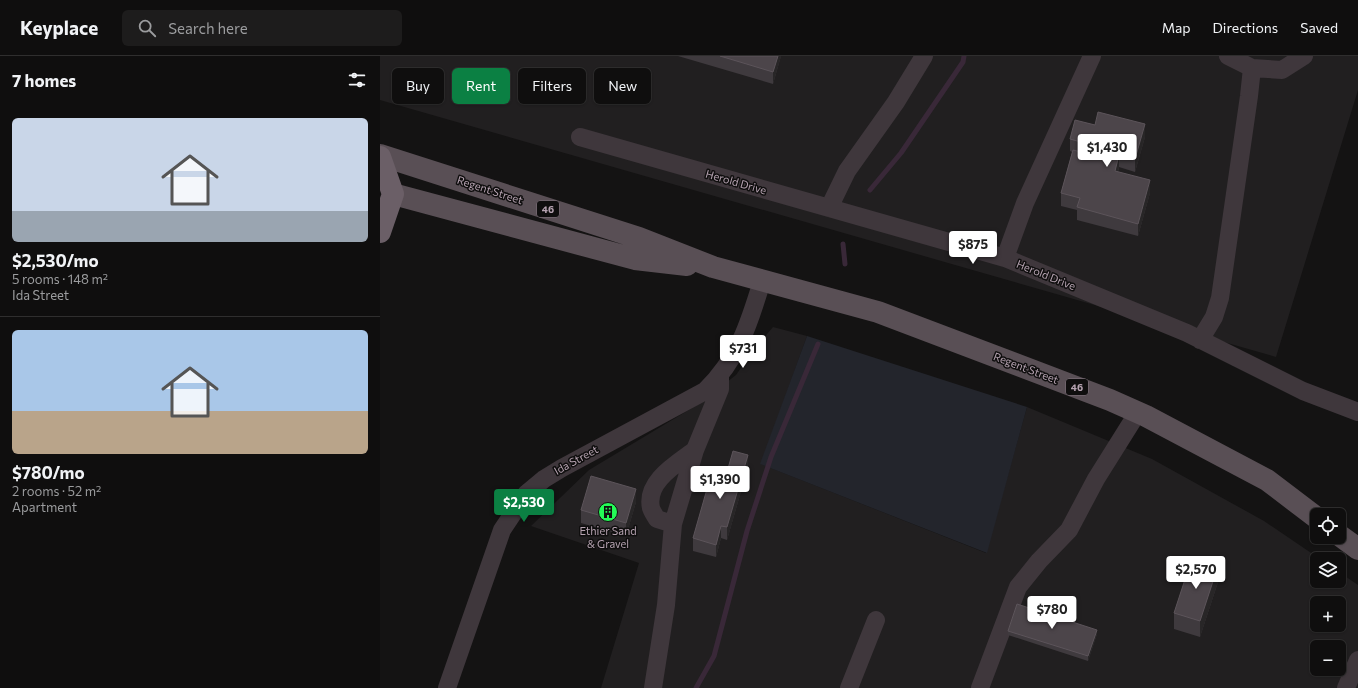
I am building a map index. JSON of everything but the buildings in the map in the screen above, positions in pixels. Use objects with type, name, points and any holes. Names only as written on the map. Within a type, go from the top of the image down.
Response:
[{"type":"highway","points":[[380,156],[386,192],[380,232]]},
{"type":"main road","name":"Regent Street","points":[[380,156],[639,238],[713,267],[878,312],[1138,412],[1267,480],[1310,513]]},
{"type":"main road","name":"Regent Street","points":[[386,192],[635,259],[713,267]]},
{"type":"main road","points":[[1346,540],[1358,549]]},
{"type":"street","points":[[829,208],[847,171],[896,102],[924,56]]},
{"type":"street","points":[[1006,258],[1025,203],[1092,56]]},
{"type":"street","points":[[1228,56],[1252,68],[1282,70],[1304,56]]},
{"type":"street","points":[[1200,340],[1214,317],[1220,298],[1252,68]]},
{"type":"street","name":"Herold Drive","points":[[580,138],[1006,258],[1200,340],[1303,391],[1358,412]]},
{"type":"street","name":"Ida Street","points":[[447,688],[502,530],[526,494],[544,479],[562,468],[705,391],[720,376],[738,348],[748,328],[762,281]]},
{"type":"street","points":[[653,688],[666,605],[673,524],[695,450],[720,389],[720,376]]},
{"type":"street","points":[[980,688],[1018,587],[1040,561],[1070,530],[1096,479],[1138,412]]},
{"type":"street","points":[[673,524],[657,519],[651,508],[652,496],[656,483],[664,474],[695,450]]},
{"type":"street","points":[[850,688],[876,620]]},
{"type":"street","points":[[1346,688],[1358,660]]},
{"type":"shaded area","points":[[380,56],[1358,56],[1358,90],[1276,357],[394,104],[444,104],[444,68],[392,68],[392,103],[380,100]]},
{"type":"shaded area","points":[[773,327],[807,336],[761,464],[986,553],[1027,407],[1152,459],[1264,521],[1310,552],[1310,588],[1346,588],[1346,577],[1358,585],[1358,688],[601,688],[639,563],[531,526],[589,470],[697,405],[736,375],[752,352]]},
{"type":"shaded area","points":[[807,336],[1027,407],[987,553],[760,464]]},
{"type":"waterway","points":[[870,190],[901,153],[963,62],[964,56]]},
{"type":"waterway","points":[[843,244],[845,264]]},
{"type":"waterway","points":[[696,688],[714,656],[747,531],[771,457],[818,344]]},
{"type":"place","name":"Ethier Sand & Gravel","points":[[608,512]]}]
